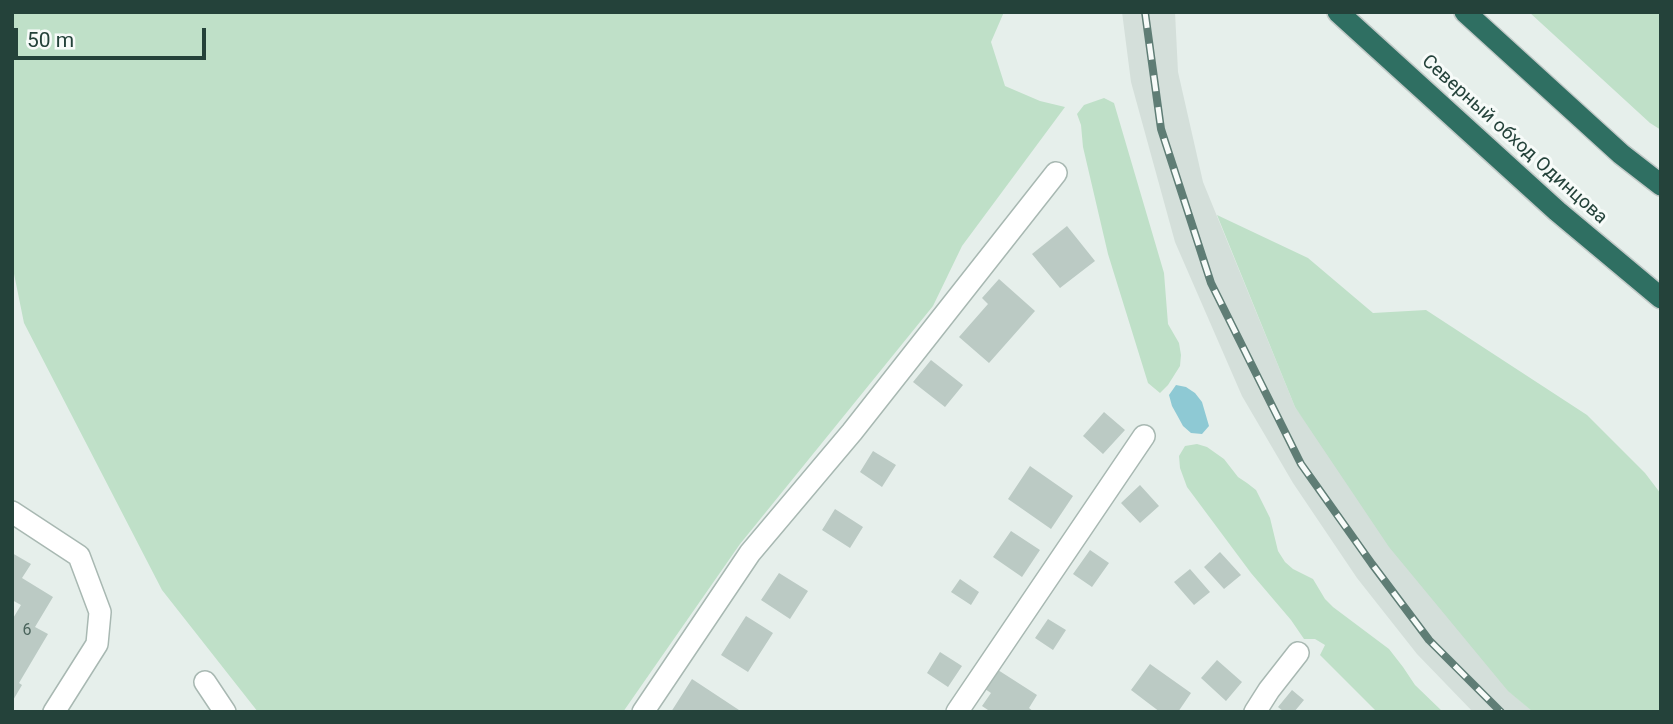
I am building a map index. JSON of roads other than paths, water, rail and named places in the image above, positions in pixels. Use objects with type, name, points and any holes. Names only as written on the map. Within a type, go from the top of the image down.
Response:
[{"type":"highway","name":"Северный обход Одинцова","points":[[1338,12],[1557,211],[1661,298]]},
{"type":"highway","points":[[1465,12],[1621,154],[1661,185]]},
{"type":"lane","points":[[643,712],[750,553],[852,432],[1056,173]]},
{"type":"lane","points":[[957,712],[1144,436]]},
{"type":"lane","points":[[12,512],[79,556],[100,612],[97,644],[54,712]]},
{"type":"lane","points":[[1255,712],[1298,653]]},
{"type":"lane","points":[[205,682],[225,712]]},
{"type":"water","points":[[1176,385],[1186,387],[1202,402],[1209,426],[1202,434],[1191,433],[1183,426],[1172,406],[1169,395]]},
{"type":"railway","points":[[1145,12],[1161,129],[1211,283],[1301,464],[1429,640],[1501,712]]}]
